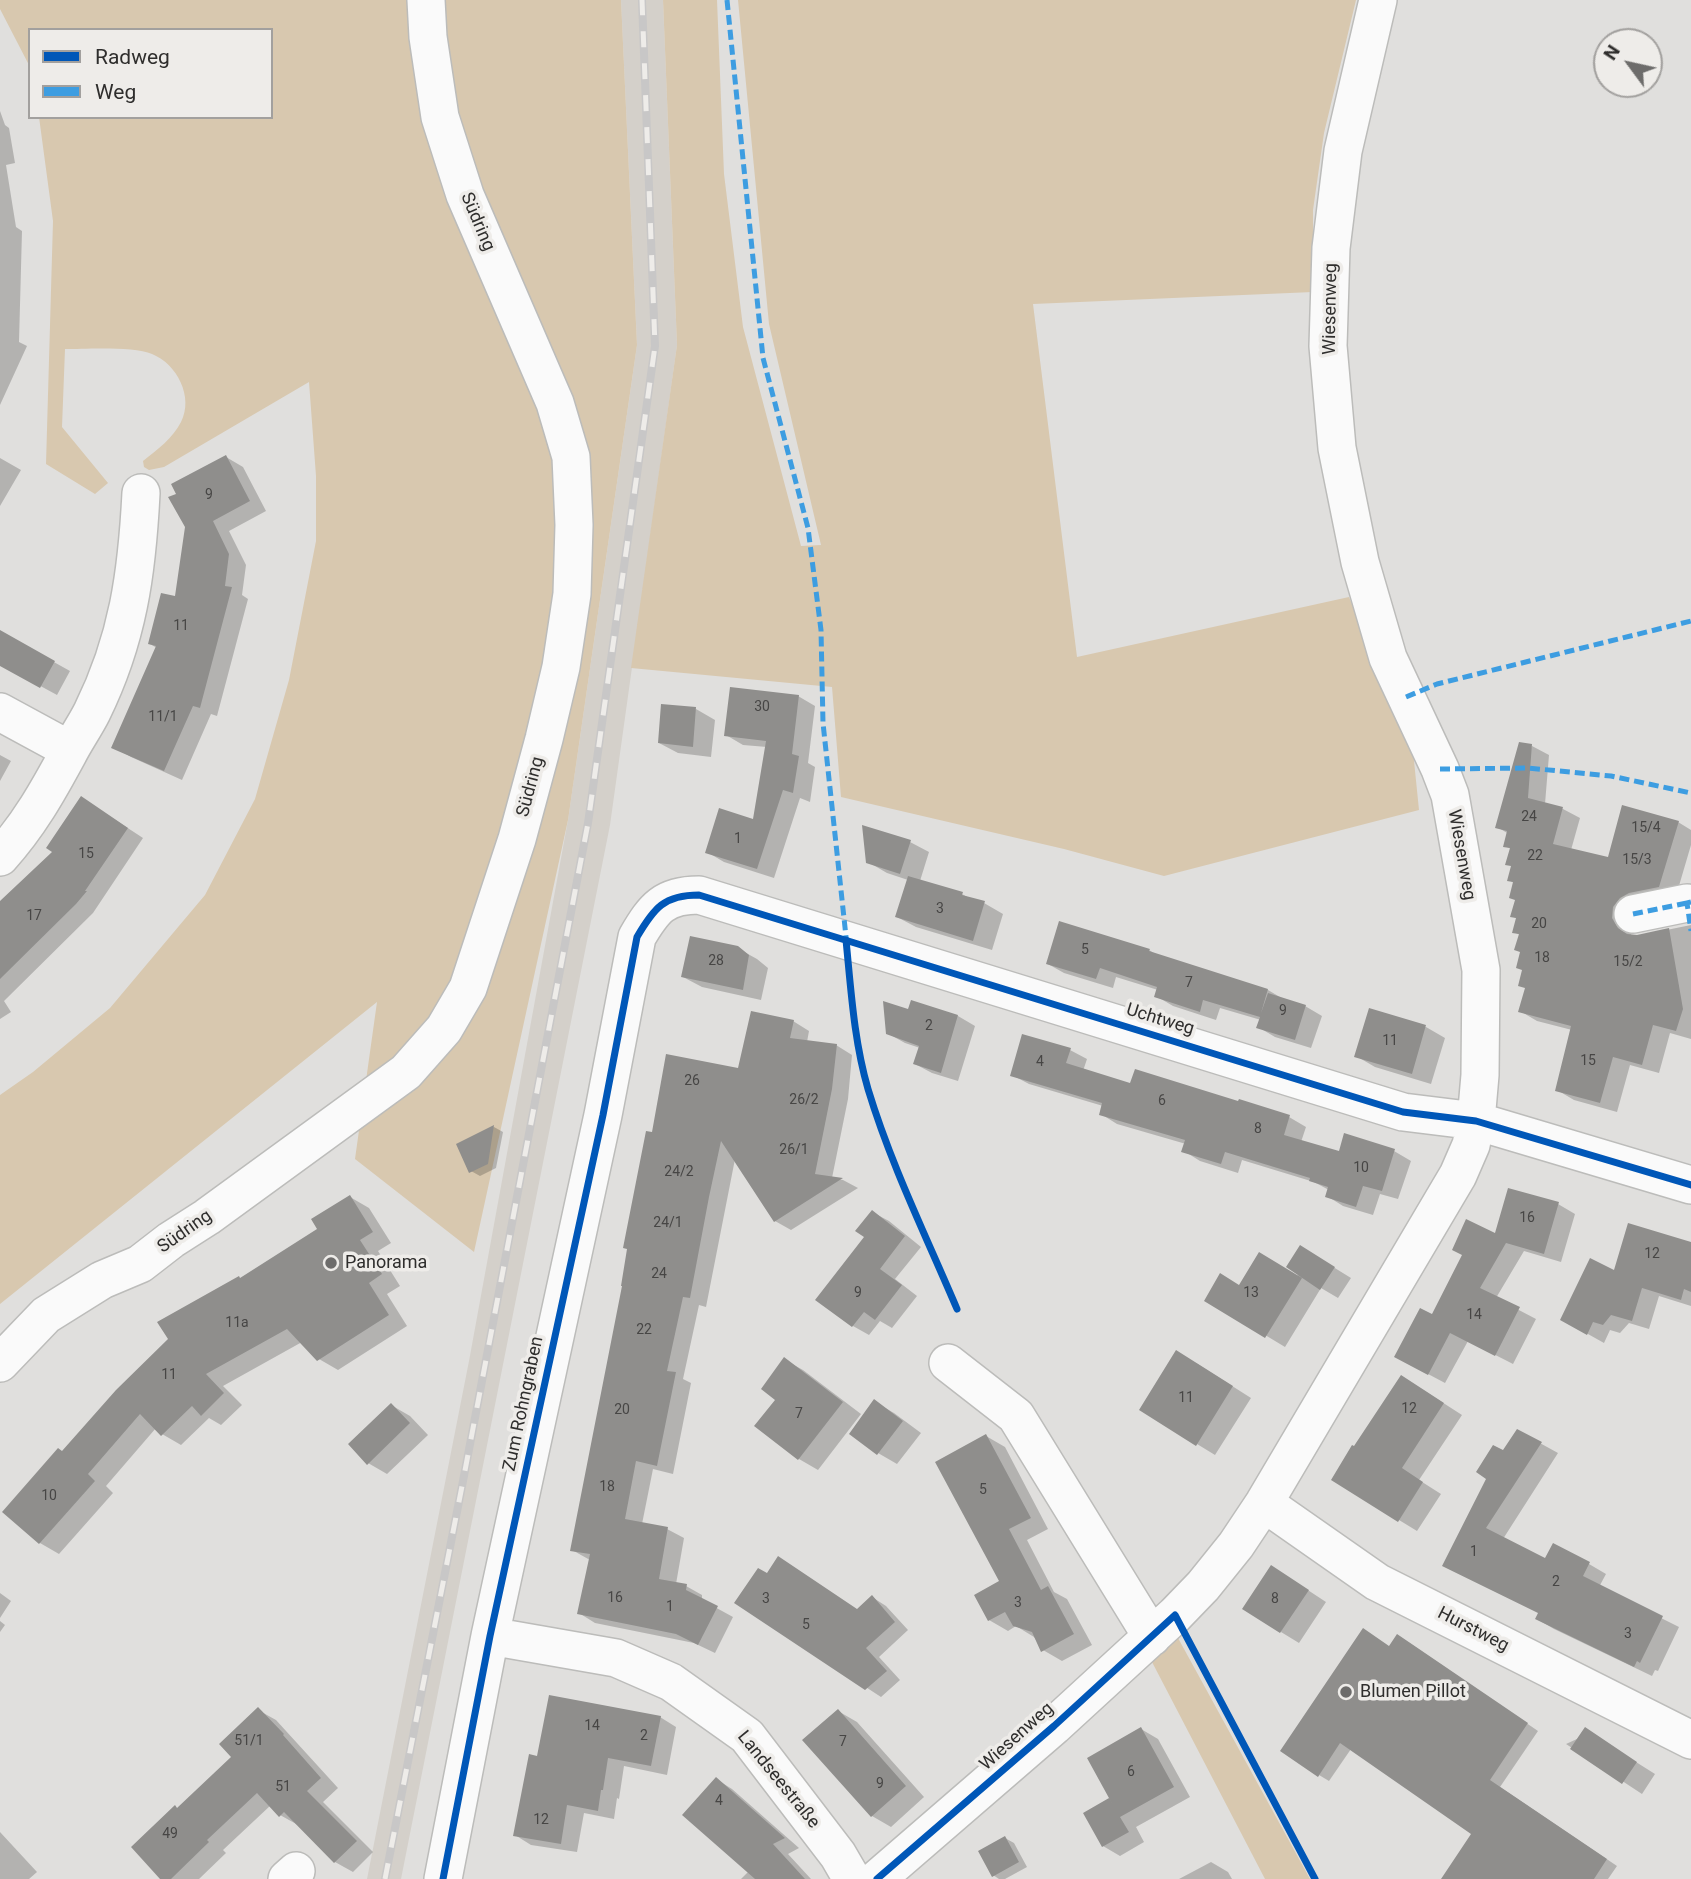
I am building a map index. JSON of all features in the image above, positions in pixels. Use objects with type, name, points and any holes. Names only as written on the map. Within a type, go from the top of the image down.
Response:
[{"type":"street","name":"Südring","points":[[0,1363],[46,1315],[102,1280],[140,1264],[406,1072],[444,1029],[468,988],[517,839],[561,667],[572,594],[574,525],[571,457],[555,404],[465,195],[440,117],[428,37],[426,0]]},
{"type":"street","name":"Wiesenweg","points":[[877,1879],[1152,1637],[1203,1586],[1236,1545],[1264,1503],[1458,1175],[1471,1145],[1480,1075],[1481,970],[1450,795],[1388,658],[1360,562],[1337,448],[1329,359],[1331,248],[1343,151],[1378,0]]},
{"type":"street","points":[[0,857],[41,803],[92,712],[110,669],[124,630],[134,586],[139,548],[141,493]]},
{"type":"street","points":[[0,712],[70,750]]},
{"type":"street","name":"Uchtweg","points":[[637,937],[649,917],[664,903],[682,895],[699,895],[1403,1112],[1476,1121],[1691,1185]]},
{"type":"street","points":[[1633,914],[1690,912]]},
{"type":"street","name":"Zum Rohngraben","points":[[443,1879],[490,1636],[600,1128],[637,937]]},
{"type":"street","points":[[948,1363],[1016,1416],[1152,1637]]},
{"type":"street","name":"Hurstweg","points":[[1264,1503],[1377,1582],[1691,1740]]},
{"type":"street","name":"Landseestraße","points":[[490,1636],[616,1658],[671,1682],[747,1736],[838,1855],[852,1879]]},
{"type":"shaded area","points":[[0,0],[621,0],[637,345],[568,820],[474,1252],[355,1159],[377,1002],[0,1304],[0,1095],[33,1072],[110,1008],[205,895],[255,799],[289,680],[316,541],[316,476],[309,382],[164,467],[149,470],[144,467],[143,461],[178,428],[185,412],[184,392],[176,373],[161,359],[144,351],[122,349],[65,349],[62,427],[108,483],[95,494],[46,464],[53,221],[39,119],[273,119],[273,28],[28,28],[28,63],[0,9]]},
{"type":"shaded area","points":[[621,0],[663,0],[677,345],[610,825],[401,1879],[367,1879],[469,1361],[568,820],[637,345]]},
{"type":"shaded area","points":[[663,0],[717,0],[724,174],[743,327],[801,546],[821,545],[769,324],[738,0],[1356,0],[1324,133],[1313,210],[1313,292],[1033,304],[1077,657],[1349,597],[1413,751],[1419,810],[1164,876],[1064,849],[841,797],[832,687],[631,668],[677,345]]},
{"type":"shaded area","points":[[1178,1638],[1310,1879],[1265,1879],[1152,1662]]},
{"type":"building","points":[[226,455],[250,501],[213,521],[229,554],[225,586],[232,587],[200,708],[193,706],[164,771],[111,748],[156,646],[148,644],[161,593],[175,596],[185,527],[168,497],[176,494],[171,484]]},
{"type":"building","points":[[0,630],[55,661],[40,688],[0,666]]},
{"type":"building","points":[[730,687],[799,695],[792,754],[799,756],[793,793],[783,790],[757,869],[705,853],[719,808],[753,819],[766,741],[724,736]]},
{"type":"building","points":[[661,704],[696,707],[693,747],[658,743]]},
{"type":"building","points":[[1519,742],[1532,744],[1528,798],[1563,807],[1553,844],[1608,857],[1622,805],[1679,821],[1659,887],[1629,893],[1620,898],[1613,907],[1612,918],[1618,928],[1627,934],[1637,935],[1669,928],[1683,1009],[1676,1031],[1653,1025],[1642,1065],[1613,1057],[1600,1103],[1555,1091],[1571,1026],[1518,1012],[1525,988],[1518,986],[1522,970],[1516,968],[1520,952],[1514,950],[1519,934],[1512,933],[1516,918],[1510,917],[1515,900],[1509,898],[1513,882],[1507,881],[1511,866],[1505,865],[1510,848],[1503,847],[1507,831],[1495,828]]},
{"type":"building","points":[[81,796],[128,828],[76,904],[0,979],[0,901],[52,852],[46,848]]},
{"type":"building","points":[[862,825],[911,840],[900,874],[866,863]]},
{"type":"building","points":[[908,876],[985,901],[973,941],[895,917]]},
{"type":"building","points":[[1059,921],[1268,989],[1261,1013],[1268,993],[1306,1005],[1295,1040],[1256,1028],[1260,1017],[1203,1000],[1200,1012],[1154,997],[1157,987],[1100,968],[1096,979],[1046,964]]},
{"type":"building","points":[[690,936],[738,946],[749,955],[743,990],[681,977]]},
{"type":"building","points":[[911,1000],[958,1015],[941,1073],[913,1064],[919,1046],[886,1034],[883,1001],[908,1009]]},
{"type":"building","points":[[1369,1008],[1426,1025],[1412,1074],[1354,1057]]},
{"type":"building","points":[[751,1011],[794,1020],[790,1038],[837,1044],[832,1089],[815,1174],[843,1178],[774,1222],[721,1141],[690,1298],[683,1297],[667,1371],[676,1372],[657,1466],[636,1461],[625,1519],[668,1527],[659,1579],[687,1584],[686,1590],[718,1606],[698,1645],[676,1634],[577,1614],[590,1554],[570,1551],[622,1286],[627,1249],[623,1248],[646,1131],[652,1132],[666,1054],[738,1068]]},
{"type":"building","points":[[1022,1034],[1071,1048],[1066,1063],[1130,1083],[1135,1069],[1290,1115],[1284,1135],[1339,1151],[1344,1133],[1395,1149],[1382,1191],[1363,1186],[1356,1207],[1325,1197],[1328,1187],[1309,1181],[1310,1178],[1225,1152],[1221,1164],[1181,1152],[1185,1140],[1099,1115],[1102,1103],[1010,1076]]},
{"type":"building","points":[[494,1125],[488,1164],[469,1173],[456,1144]]},
{"type":"building","points":[[1508,1188],[1559,1202],[1544,1254],[1506,1243],[1480,1288],[1520,1307],[1495,1356],[1450,1333],[1428,1375],[1394,1357],[1420,1308],[1432,1314],[1462,1255],[1452,1250],[1466,1219],[1495,1233]]},
{"type":"building","points":[[350,1195],[373,1232],[360,1240],[382,1274],[369,1283],[389,1315],[317,1361],[287,1329],[206,1374],[224,1393],[201,1416],[192,1406],[161,1436],[140,1414],[88,1474],[95,1481],[39,1544],[2,1512],[58,1448],[62,1451],[116,1390],[168,1339],[157,1322],[239,1276],[240,1278],[317,1229],[311,1219]]},
{"type":"building","points":[[872,1210],[905,1236],[880,1269],[902,1285],[875,1320],[864,1312],[852,1327],[815,1300],[864,1237],[855,1231]]},
{"type":"building","points":[[1628,1223],[1691,1242],[1691,1292],[1684,1289],[1681,1300],[1642,1288],[1632,1321],[1611,1315],[1603,1325],[1593,1322],[1587,1335],[1560,1320],[1590,1258],[1614,1270]]},
{"type":"building","points":[[1300,1245],[1335,1267],[1320,1290],[1286,1267]]},
{"type":"building","points":[[1259,1252],[1302,1278],[1265,1338],[1204,1301],[1220,1273],[1239,1285]]},
{"type":"building","points":[[1176,1350],[1233,1386],[1196,1446],[1139,1410]]},
{"type":"building","points":[[784,1357],[843,1402],[798,1460],[754,1426],[775,1400],[761,1389]]},
{"type":"building","points":[[1401,1375],[1444,1403],[1402,1468],[1423,1482],[1398,1522],[1331,1480]]},
{"type":"building","points":[[874,1399],[903,1421],[877,1455],[849,1434]]},
{"type":"building","points":[[391,1403],[410,1423],[367,1465],[348,1444]]},
{"type":"building","points":[[1517,1429],[1542,1442],[1486,1528],[1545,1558],[1553,1543],[1590,1562],[1583,1576],[1663,1616],[1640,1663],[1637,1661],[1634,1667],[1535,1619],[1538,1613],[1442,1566],[1486,1479],[1476,1472],[1493,1445],[1503,1450]]},
{"type":"building","points":[[986,1434],[1031,1518],[1009,1529],[1041,1590],[1048,1586],[1074,1634],[1041,1652],[1032,1632],[1013,1626],[1005,1612],[988,1621],[974,1595],[999,1581],[935,1462]]},
{"type":"building","points":[[778,1556],[857,1609],[872,1595],[895,1622],[866,1648],[887,1671],[865,1690],[734,1603],[758,1568],[767,1573]]},
{"type":"building","points":[[1271,1565],[1309,1590],[1280,1633],[1242,1609]]},
{"type":"building","points":[[1363,1628],[1389,1646],[1397,1634],[1528,1723],[1490,1780],[1607,1859],[1594,1879],[1441,1879],[1471,1834],[1340,1743],[1318,1777],[1280,1751]]},
{"type":"building","points":[[549,1695],[661,1716],[651,1766],[608,1758],[598,1811],[567,1805],[561,1844],[513,1836],[529,1754],[537,1756]]},
{"type":"building","points":[[258,1707],[321,1778],[307,1791],[357,1841],[334,1863],[284,1812],[279,1817],[257,1793],[207,1840],[209,1842],[171,1879],[160,1879],[131,1847],[231,1757],[219,1744]]},
{"type":"building","points":[[838,1709],[906,1786],[871,1817],[802,1740]]},
{"type":"building","points":[[1141,1727],[1174,1787],[1120,1817],[1129,1832],[1102,1847],[1083,1813],[1109,1798],[1087,1758]]},
{"type":"building","points":[[1585,1727],[1637,1762],[1622,1784],[1570,1749]]},
{"type":"building","points":[[716,1777],[785,1838],[773,1844],[805,1879],[755,1879],[682,1815]]},
{"type":"building","points":[[1005,1836],[1019,1862],[992,1877],[978,1851]]},
{"type":"railway","points":[[385,1879],[588,823],[655,346],[642,0]]},
{"type":"marked path","points":[[727,0],[763,358],[808,528],[821,630],[823,723],[847,946]]},
{"type":"marked path","points":[[1406,697],[1437,684],[1691,621]]},
{"type":"marked path","points":[[1440,769],[1528,768],[1611,776],[1691,793]]},
{"type":"marked path","points":[[1691,902],[1687,903],[1691,931]]},
{"type":"marked path","points":[[1633,914],[1687,903]]},
{"type":"cycle path","points":[[443,1879],[490,1636],[603,1115],[637,937],[655,911],[668,901],[677,897],[699,895],[1403,1112],[1476,1121],[1691,1185]]},
{"type":"cycle path","points":[[846,940],[856,1034],[868,1089],[898,1173],[957,1309]]},
{"type":"cycle path","points":[[877,1879],[1054,1726],[1175,1615],[1315,1879]]},
{"type":"place","name":"Panorama","points":[[331,1263]]},
{"type":"place","name":"Blumen Pillot","points":[[1346,1692]]}]
